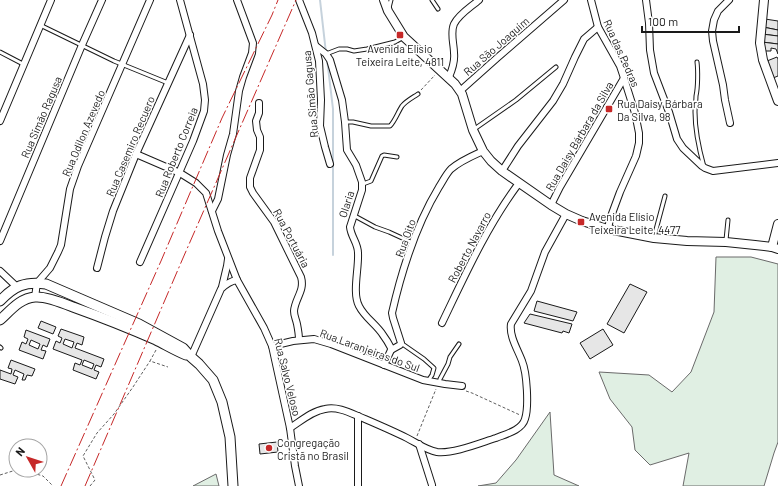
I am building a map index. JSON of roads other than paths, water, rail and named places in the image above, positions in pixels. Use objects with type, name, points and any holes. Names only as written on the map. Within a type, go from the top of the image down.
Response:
[{"type":"main road","points":[[384,0],[388,11],[404,37],[449,77],[460,91],[473,130],[483,152],[502,171],[566,214],[608,229],[654,238],[726,242],[775,248],[778,224]]},
{"type":"main road","points":[[764,0],[760,43],[762,60],[778,101]]},
{"type":"main road","points":[[0,301],[11,290],[17,287],[26,284],[46,284],[140,324],[183,348],[213,380],[222,402],[230,437],[233,486]]},
{"type":"main road","points":[[0,320],[17,299],[17,287]]},
{"type":"main road","points":[[0,320],[21,301],[34,297],[45,298],[65,304],[160,342],[191,357]]},
{"type":"street","points":[[0,121],[2,113],[51,0]]},
{"type":"street","name":"Rua Simão Ragusa","points":[[0,242],[102,0]]},
{"type":"street","name":"Rua Odilon Azevedo","points":[[34,297],[37,283],[50,268],[58,252],[70,189],[81,159],[150,0]]},
{"type":"street","name":"Rua Roberto Correia","points":[[140,262],[180,173],[204,111],[205,100],[203,84],[180,0]]},
{"type":"street","points":[[212,211],[218,199],[233,134],[239,91],[253,48],[253,43],[237,0]]},
{"type":"street","name":"Rua Simão Gagusa","points":[[299,0],[312,33],[319,61],[321,83],[320,126],[330,164]]},
{"type":"street","points":[[449,77],[454,54],[452,34],[454,24],[464,11],[479,0]]},
{"type":"street","name":"Rua São Joaquim","points":[[460,91],[564,0]]},
{"type":"street","name":"Rua das Pedras","points":[[590,0],[598,27],[620,66],[639,133],[639,143],[636,156],[620,192],[608,229]]},
{"type":"street","points":[[646,0],[650,50],[654,72],[669,112],[676,139],[683,148],[705,168],[713,171],[778,163]]},
{"type":"street","points":[[729,0],[718,11],[714,20],[712,31],[724,85],[725,100],[730,123]]},
{"type":"street","points":[[502,171],[518,146],[553,101],[563,84],[584,39],[598,27]]},
{"type":"street","name":"Rua Casemiro Recuero","points":[[97,268],[113,211],[136,154],[190,35]]},
{"type":"street","name":"Olaria","points":[[316,46],[326,54],[330,60],[342,100],[345,122],[346,150],[358,168],[362,184],[362,190],[350,227],[350,232],[357,244],[359,255],[356,296],[357,301],[364,315],[384,335],[391,350]]},
{"type":"street","name":"Rua Daisy Bárbara da Silva","points":[[551,205],[624,78]]},
{"type":"street","name":"Rua Portuária","points":[[259,103],[259,113],[256,121],[257,130],[260,137],[260,150],[252,174],[250,186],[252,193],[274,222],[301,277],[302,286],[295,303],[294,312],[299,340]]},
{"type":"street","name":"Rua Oito","points":[[401,343],[392,313],[413,243],[427,210],[449,171],[464,160],[483,152]]},
{"type":"street","name":"Rua Salvo Veloso","points":[[136,154],[180,173],[196,183],[206,193],[218,231],[237,280],[264,328],[272,346],[290,428],[299,486]]},
{"type":"street","name":"Roberto Navarro","points":[[442,323],[462,280],[480,247],[502,208],[519,183]]},
{"type":"street","points":[[290,428],[310,415],[324,409],[337,409],[374,422],[430,450],[438,452],[457,450],[475,445],[511,432],[522,424],[526,418],[526,381],[523,364],[512,335],[510,324],[532,290],[545,252],[566,214]]},
{"type":"street","points":[[191,357],[221,289],[228,257]]},
{"type":"street","points":[[0,271],[17,287]]},
{"type":"street","points":[[221,289],[231,281],[237,280]]},
{"type":"street","name":"Rua Laranjeiras do Sul","points":[[272,346],[299,340],[314,339],[331,344],[423,380],[462,386]]},
{"type":"street","points":[[384,365],[391,350],[401,343]]},
{"type":"street","points":[[358,416],[358,486]]},
{"type":"street","points":[[417,443],[432,485]]},
{"type":"lane","points":[[388,11],[391,0]]},
{"type":"lane","points":[[432,0],[438,9]]},
{"type":"lane","points":[[40,25],[123,64],[168,83]]},
{"type":"lane","points":[[326,54],[339,49],[354,51],[367,49],[395,42],[404,37]]},
{"type":"lane","points":[[0,52],[23,64]]},
{"type":"lane","points":[[696,62],[698,69],[695,122],[698,142],[705,168]]},
{"type":"lane","points":[[473,130],[516,100],[556,67]]},
{"type":"lane","points":[[345,122],[353,122],[371,126],[390,126],[404,104],[418,94]]},
{"type":"lane","points":[[362,184],[371,181],[382,156],[398,157]]},
{"type":"lane","points":[[654,238],[665,196]]},
{"type":"lane","points":[[353,216],[413,243]]},
{"type":"lane","points":[[726,242],[728,220]]},
{"type":"lane","points":[[401,343],[434,368],[428,381]]},
{"type":"lane","points":[[439,383],[450,357],[459,344]]},
{"type":"waterway","points":[[320,0],[326,53]]},
{"type":"waterway","points":[[327,59],[333,109],[333,255]]},
{"type":"place","name":"Avenida Elísio Teixeira Leite, 4811","points":[[400,35]]},
{"type":"place","name":"Rua Daisy Bárbara Da Silva, 98","points":[[609,109]]},
{"type":"place","name":"Avenida Elísio Teixeira Leite, 4477","points":[[581,222]]},
{"type":"place","name":"Congregação Cristã no Brasil","points":[[269,448]]}]
